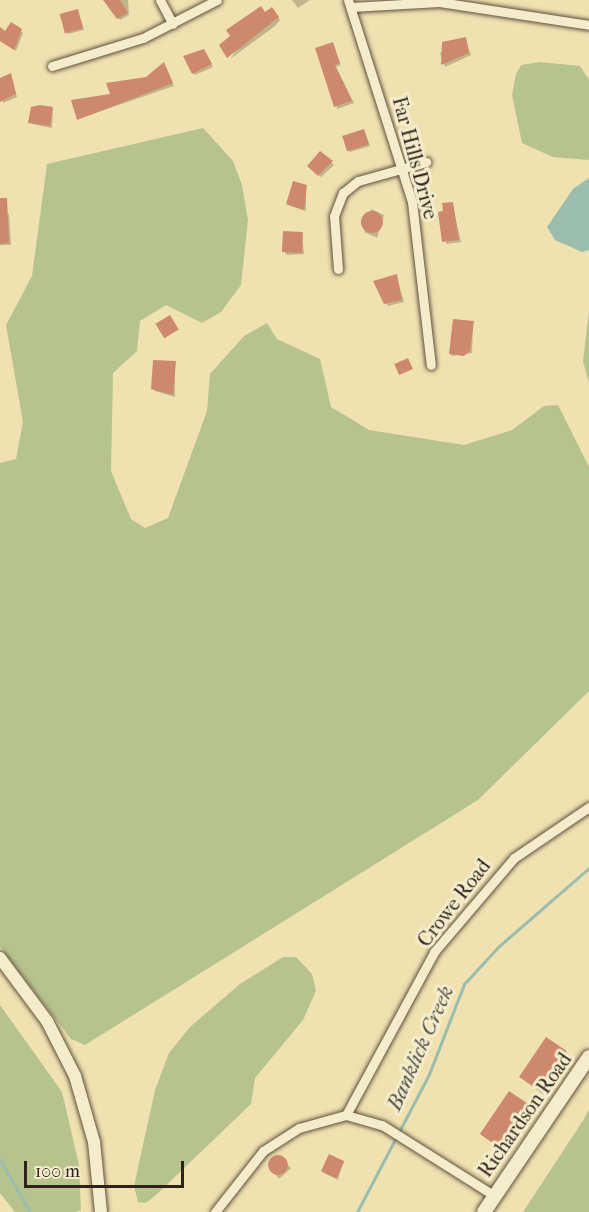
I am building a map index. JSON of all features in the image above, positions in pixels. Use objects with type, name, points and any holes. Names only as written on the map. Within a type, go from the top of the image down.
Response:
[{"type":"main road","name":"Richardson Road","points":[[484,1212],[589,1057]]},
{"type":"street","points":[[160,0],[173,24]]},
{"type":"street","points":[[52,66],[173,24],[217,0]]},
{"type":"street","points":[[350,4],[439,2],[589,25]]},
{"type":"street","name":"Far Hills Drive","points":[[350,4],[403,166],[431,365]]},
{"type":"street","points":[[338,269],[333,227],[339,198],[358,181],[403,166],[426,162]]},
{"type":"street","name":"Crowe Road","points":[[346,1115],[434,952],[521,850],[589,807]]},
{"type":"street","points":[[0,958],[47,1021],[75,1076],[94,1142],[101,1212]]},
{"type":"street","name":"Richardson Road","points":[[215,1212],[263,1151],[299,1128],[346,1115],[373,1121],[493,1196]]},
{"type":"green space","points":[[540,62],[580,66],[589,80],[589,160],[553,157],[522,143],[512,95],[516,74],[521,65]]},
{"type":"green space","points":[[203,128],[233,161],[242,185],[248,220],[241,285],[221,312],[202,323],[166,305],[140,321],[137,351],[113,373],[111,471],[131,519],[145,528],[168,518],[207,411],[210,374],[244,336],[267,323],[277,339],[320,359],[331,407],[369,430],[464,445],[512,430],[544,406],[558,405],[589,467],[589,691],[478,800],[85,1045],[71,1039],[0,947],[0,463],[16,459],[23,422],[6,325],[32,276],[47,164]]},
{"type":"green space","points":[[589,311],[589,383],[583,361]]},
{"type":"green space","points":[[283,957],[296,957],[312,974],[316,991],[303,1020],[255,1078],[251,1104],[157,1194],[146,1203],[138,1202],[134,1186],[155,1090],[169,1053],[190,1027],[240,984]]},
{"type":"green space","points":[[0,1005],[62,1092],[79,1165],[81,1210],[76,1212],[15,1212],[0,1193]]},
{"type":"green space","points":[[589,1109],[589,1212],[523,1212],[584,1119]]},
{"type":"shaded area","points":[[589,178],[589,250],[582,252],[555,240],[547,227],[573,189]]},
{"type":"building","points":[[103,0],[120,0],[128,13],[117,19]]},
{"type":"building","points":[[261,6],[265,12],[272,7],[279,17],[227,58],[219,45],[230,36],[226,30]]},
{"type":"building","points":[[78,9],[83,28],[65,33],[60,14]]},
{"type":"building","points":[[11,22],[22,29],[14,50],[0,41],[0,27],[5,31]]},
{"type":"building","points":[[466,37],[469,53],[441,65],[442,42]]},
{"type":"building","points":[[333,42],[340,63],[335,65],[352,101],[334,107],[315,48]]},
{"type":"building","points":[[204,49],[212,64],[192,74],[183,56]]},
{"type":"building","points":[[164,62],[173,83],[77,120],[71,100],[110,94],[106,83],[146,77]]},
{"type":"building","points":[[11,73],[16,94],[0,102],[0,78]]},
{"type":"building","points":[[40,105],[53,107],[50,126],[28,123],[31,107]]},
{"type":"building","points":[[364,129],[369,144],[347,151],[342,136]]},
{"type":"building","points":[[320,151],[333,161],[318,176],[307,166]]},
{"type":"building","points":[[293,181],[307,185],[304,210],[286,204]]},
{"type":"building","points":[[0,198],[7,198],[9,243],[0,244]]},
{"type":"building","points":[[453,202],[459,240],[442,242],[438,212],[443,211],[442,203]]},
{"type":"building","points":[[372,211],[380,214],[383,222],[380,230],[372,233],[364,230],[361,222],[364,214]]},
{"type":"building","points":[[283,231],[303,232],[302,253],[282,252]]},
{"type":"building","points":[[397,274],[402,300],[384,304],[373,281]]},
{"type":"building","points":[[170,315],[179,330],[164,338],[155,324]]},
{"type":"building","points":[[453,319],[474,321],[470,351],[464,356],[449,354]]},
{"type":"building","points":[[408,358],[413,369],[399,375],[394,364]]},
{"type":"building","points":[[153,360],[176,361],[173,395],[151,389]]},
{"type":"building","points":[[546,1037],[567,1051],[540,1091],[519,1077]]},
{"type":"building","points":[[509,1091],[531,1106],[502,1149],[480,1134]]},
{"type":"building","points":[[329,1154],[344,1161],[336,1178],[321,1171]]},
{"type":"building","points":[[278,1155],[285,1158],[288,1165],[285,1172],[278,1175],[271,1172],[268,1165],[271,1158]]},
{"type":"waterway","name":"Banklick Creek","points":[[357,1212],[429,1074],[464,984],[498,947],[589,868]]},
{"type":"waterway","points":[[0,1160],[30,1212]]}]
